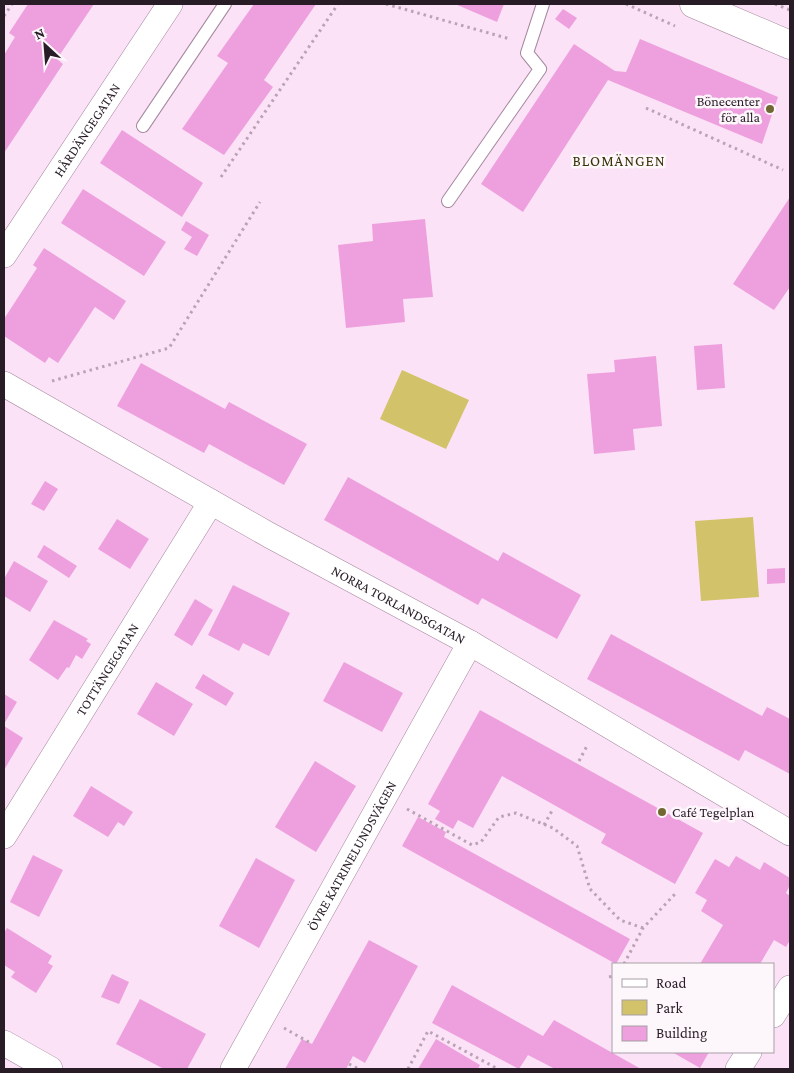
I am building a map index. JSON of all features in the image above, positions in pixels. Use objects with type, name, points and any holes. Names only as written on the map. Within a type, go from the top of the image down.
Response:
[{"type":"street","name":"HÅRDÄNGEGATAN","points":[[4,255],[170,4]]},
{"type":"street","points":[[694,4],[790,45]]},
{"type":"street","name":"NORRA TORLANDSGATAN","points":[[10,388],[212,502],[470,643],[790,833]]},
{"type":"street","name":"TOTTÄNGEGATAN","points":[[4,836],[212,502]]},
{"type":"street","name":"ÖVRE KATRINELUNDSVÄGEN","points":[[233,1069],[470,643]]},
{"type":"street","points":[[774,1013],[790,988]]},
{"type":"street","points":[[4,1043],[50,1069]]},
{"type":"street","points":[[738,1069],[748,1053]]},
{"type":"lane","points":[[143,126],[225,4]]},
{"type":"lane","points":[[448,201],[540,70],[527,53],[543,4]]},
{"type":"path","points":[[4,16],[12,4]]},
{"type":"path","points":[[221,177],[338,4]]},
{"type":"path","points":[[386,4],[530,45]]},
{"type":"path","points":[[775,4],[783,5],[790,10]]},
{"type":"path","points":[[646,108],[783,170]]},
{"type":"path","points":[[10,388],[170,348],[260,202]]},
{"type":"path","points":[[385,796],[472,845],[481,842],[499,817],[516,813],[553,828],[577,846],[590,889],[620,920],[643,928]]},
{"type":"path","points":[[544,825],[553,809]]},
{"type":"path","points":[[625,963],[643,928],[675,894]]},
{"type":"path","points":[[408,1069],[428,1031],[498,1069]]},
{"type":"path","points":[[349,1064],[359,1069]]},
{"type":"green space","points":[[402,370],[469,400],[446,449],[380,419]]},
{"type":"green space","points":[[753,517],[759,597],[701,601],[695,521]]},
{"type":"building","points":[[28,4],[94,4],[57,59],[63,64],[4,153],[4,55],[15,37],[9,33]]},
{"type":"building","points":[[254,4],[316,4],[264,80],[273,87],[224,155],[182,129],[228,63],[217,56]]},
{"type":"building","points":[[455,4],[504,4],[497,22]]},
{"type":"building","points":[[563,9],[577,18],[569,29],[555,19]]},
{"type":"building","points":[[640,39],[778,97],[762,144],[608,80],[523,212],[481,184],[574,44],[615,71],[626,72]]},
{"type":"building","points":[[122,130],[203,183],[182,217],[100,163]]},
{"type":"building","points":[[83,189],[166,242],[144,276],[61,223]]},
{"type":"building","points":[[790,197],[790,287],[774,310],[733,284]]},
{"type":"building","points":[[425,219],[433,297],[403,299],[405,322],[346,328],[338,245],[373,241],[372,224]]},
{"type":"building","points":[[186,221],[209,235],[197,256],[184,249],[192,237],[181,230]]},
{"type":"building","points":[[44,248],[126,301],[114,320],[95,307],[58,363],[49,357],[45,363],[4,336],[4,319],[37,268],[33,265]]},
{"type":"building","points":[[722,344],[725,388],[697,390],[694,346]]},
{"type":"building","points":[[656,356],[662,426],[633,429],[635,450],[594,454],[587,374],[615,372],[614,360]]},
{"type":"building","points":[[141,363],[225,409],[229,402],[307,444],[284,485],[209,444],[204,453],[117,406]]},
{"type":"building","points":[[348,477],[498,561],[503,552],[581,595],[557,639],[482,598],[478,605],[324,520]]},
{"type":"building","points":[[45,481],[58,489],[44,511],[31,504]]},
{"type":"building","points":[[117,519],[149,539],[130,569],[98,549]]},
{"type":"building","points":[[44,545],[77,566],[69,578],[37,557]]},
{"type":"building","points":[[14,561],[48,581],[30,612],[4,596],[4,579]]},
{"type":"building","points":[[785,568],[785,583],[767,584],[767,569]]},
{"type":"building","points":[[233,585],[290,613],[269,656],[243,643],[239,651],[208,635]]},
{"type":"building","points":[[195,599],[213,610],[192,646],[174,635]]},
{"type":"building","points":[[54,620],[88,639],[86,641],[91,644],[82,659],[76,655],[69,668],[67,667],[58,680],[29,660]]},
{"type":"building","points":[[611,634],[762,716],[767,707],[790,719],[790,774],[745,750],[739,761],[587,679]]},
{"type":"building","points":[[344,662],[403,693],[382,732],[323,701]]},
{"type":"building","points":[[203,674],[234,693],[226,706],[195,688]]},
{"type":"building","points":[[156,682],[193,704],[174,736],[137,714]]},
{"type":"building","points":[[4,694],[17,702],[4,724]]},
{"type":"building","points":[[480,710],[703,833],[675,884],[601,843],[606,834],[502,776],[473,828],[458,820],[453,829],[435,819],[440,811],[428,804]]},
{"type":"building","points":[[4,726],[23,738],[4,770]]},
{"type":"building","points":[[315,761],[356,786],[316,852],[275,827]]},
{"type":"building","points":[[91,786],[133,812],[124,826],[118,822],[108,837],[73,816]]},
{"type":"building","points":[[418,817],[446,832],[444,837],[630,939],[617,963],[614,963],[402,846]]},
{"type":"building","points":[[33,855],[63,870],[39,917],[10,902]]},
{"type":"building","points":[[736,856],[760,870],[764,862],[790,878],[790,885],[786,893],[790,896],[790,940],[786,947],[774,940],[761,963],[701,963],[723,925],[701,911],[707,900],[695,893],[715,859],[729,867]]},
{"type":"building","points":[[256,858],[295,880],[259,948],[219,926]]},
{"type":"building","points":[[7,928],[52,956],[48,963],[53,966],[36,993],[11,977],[15,972],[4,965],[4,933]]},
{"type":"building","points":[[369,940],[418,966],[365,1063],[353,1056],[346,1069],[285,1069],[302,1039],[312,1044]]},
{"type":"building","points":[[112,974],[129,982],[119,1004],[101,997]]},
{"type":"building","points":[[452,985],[543,1036],[554,1020],[641,1069],[555,1069],[528,1055],[519,1069],[432,1023]]},
{"type":"building","points":[[140,999],[206,1034],[187,1069],[164,1069],[116,1044]]},
{"type":"building","points":[[436,1039],[480,1065],[478,1069],[418,1069]]},
{"type":"building","points":[[674,1053],[708,1053],[700,1068]]},
{"type":"place","name":"Bönecenter för alla","points":[[770,109]]},
{"type":"place","name":"Café Tegelplan","points":[[662,812]]},
{"type":"district","name":"BLOMÄNGEN","points":[[619,161]]}]
